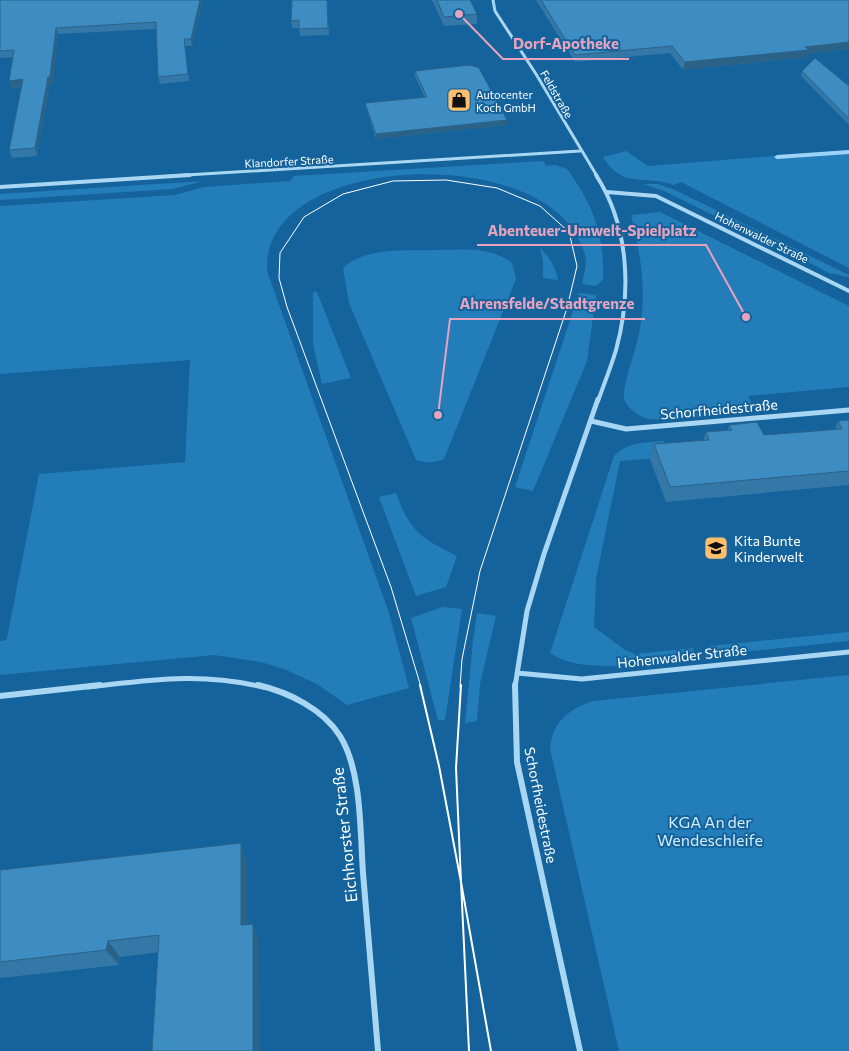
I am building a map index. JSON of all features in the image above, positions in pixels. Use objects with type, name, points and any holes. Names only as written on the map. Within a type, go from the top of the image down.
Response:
[{"type":"street","name":"Feldstraße","points":[[493,0],[495,11],[536,74],[577,146]]},
{"type":"street","name":"Schorfheidestraße","points":[[577,146],[607,192],[619,223],[624,253],[624,301],[616,349],[541,564],[527,611],[514,693],[517,762],[580,1051]]},
{"type":"street","name":"Klandorfer Straße","points":[[0,187],[580,152]]},
{"type":"street","name":"Hohenwalder Straße","points":[[607,192],[656,196],[849,291]]},
{"type":"street","name":"Schorfheidestraße","points":[[591,421],[626,429],[849,410]]},
{"type":"street","name":"Hohenwalder Straße","points":[[517,673],[582,679],[849,652]]},
{"type":"street","name":"Eichhorster Straße","points":[[0,696],[180,676],[207,677],[256,685],[294,698],[319,714],[335,729],[350,760],[357,796],[378,1051]]},
{"type":"green space","points":[[849,150],[849,268],[681,182],[674,185],[635,179],[618,174],[603,157],[626,151],[648,166]]},
{"type":"green space","points":[[543,161],[546,166],[555,165],[567,169],[591,208],[602,248],[603,280],[596,286],[582,284],[586,267],[584,251],[579,240],[552,209],[510,187],[459,176],[404,175],[351,184],[307,203],[277,232],[267,271],[389,613],[409,688],[347,705],[317,684],[284,669],[261,662],[214,655],[0,675],[0,641],[7,638],[39,474],[185,462],[190,360],[0,374],[0,206],[175,195],[204,187],[290,181],[294,176]]},
{"type":"green space","points":[[204,181],[173,189],[0,200],[0,194]]},
{"type":"green space","points":[[643,184],[658,184],[675,190],[849,275],[849,277],[829,273],[783,249],[783,244],[769,237],[753,235],[664,191]]},
{"type":"green space","points":[[660,212],[849,306],[849,387],[748,396],[755,410],[698,417],[666,420],[654,419],[645,418],[632,410],[625,401],[624,392],[639,335],[643,285],[640,257],[631,215]]},
{"type":"green space","points":[[540,248],[552,262],[558,280],[543,278],[543,262]]},
{"type":"green space","points":[[387,251],[485,251],[512,263],[516,279],[444,459],[427,462],[416,460],[349,303],[343,268],[363,256]]},
{"type":"green space","points":[[313,292],[317,292],[351,378],[322,384],[313,344]]},
{"type":"green space","points":[[579,293],[596,295],[587,361],[533,491],[515,487]]},
{"type":"green space","points":[[664,441],[670,457],[620,461],[596,579],[594,627],[625,650],[635,654],[693,648],[696,657],[621,666],[601,666],[565,660],[550,653],[614,456],[631,445]]},
{"type":"green space","points":[[396,493],[406,517],[418,532],[434,544],[457,556],[446,587],[416,596],[379,497]]},
{"type":"green space","points":[[443,607],[462,609],[445,720],[438,720],[411,618]]},
{"type":"green space","points":[[477,613],[496,616],[480,684],[477,721],[465,723],[473,641]]},
{"type":"green space","points":[[849,632],[849,641],[712,655],[709,646]]},
{"type":"green space","name":"KGA An der Wendeschleife","points":[[849,675],[849,1051],[619,1051],[550,749],[551,740],[558,724],[576,708],[593,701]]},
{"type":"building","points":[[0,0],[200,0],[191,39],[184,39],[188,74],[158,77],[156,22],[56,28],[50,77],[48,77],[35,148],[9,150],[23,79],[9,81],[14,50],[0,51]]},
{"type":"building","points":[[292,0],[327,0],[328,28],[299,29],[299,20],[291,21]]},
{"type":"building","points":[[437,0],[470,0],[477,14],[444,17]]},
{"type":"building","points":[[541,0],[849,0],[849,42],[805,47],[809,50],[685,62],[672,46],[575,55]]},
{"type":"building","points":[[815,58],[849,86],[849,119],[802,71]]},
{"type":"building","points":[[470,65],[479,68],[507,120],[376,134],[365,103],[427,97],[415,71]]},
{"type":"building","points":[[849,420],[849,471],[670,487],[654,444],[709,440],[706,432],[732,430],[729,425],[757,422],[764,435],[842,429],[838,421]]},
{"type":"building","points":[[241,843],[241,925],[253,924],[253,1051],[152,1051],[159,935],[108,941],[106,950],[0,962],[0,870]]},
{"type":"waterway","points":[[777,157],[849,152]]},
{"type":"tram line","points":[[421,687],[391,587],[287,307],[279,278],[280,253],[304,217],[343,194],[393,181],[446,180],[497,188],[540,206],[569,232],[577,266],[567,308],[480,571],[462,659],[460,687]]},
{"type":"tram line","points":[[420,685],[439,766],[461,882]]},
{"type":"tram line","points":[[461,685],[456,768],[461,882]]},
{"type":"tram line","points":[[461,882],[491,1051]]},
{"type":"tram line","points":[[461,882],[469,1051]]},
{"type":"place","name":"Dorf-Apotheke","points":[[459,14]]},
{"type":"place","name":"Autocenter Koch GmbH","points":[[459,100]]},
{"type":"place","name":"Abenteuer-Umwelt-Spielplatz","points":[[746,317]]},
{"type":"place","name":"Ahrensfelde/Stadtgrenze","points":[[438,415]]},
{"type":"place","name":"Kita Bunte Kinderwelt","points":[[716,548]]}]
